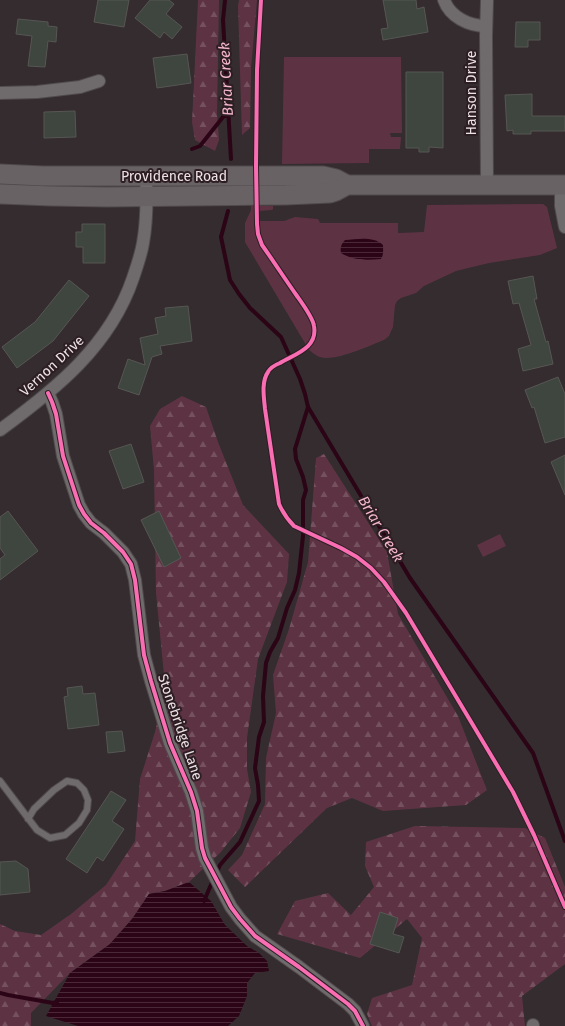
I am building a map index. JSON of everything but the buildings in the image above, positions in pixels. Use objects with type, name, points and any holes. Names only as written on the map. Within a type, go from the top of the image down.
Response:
[{"type":"main road","name":"Providence Road","points":[[0,174],[43,176],[324,176],[336,179],[347,186]]},
{"type":"main road","name":"Providence Road","points":[[0,192],[51,196],[323,194],[336,191],[347,186],[563,185]]},
{"type":"street","points":[[444,0],[451,12],[461,20],[476,26],[486,26]]},
{"type":"street","name":"Hanson Drive","points":[[487,0],[487,185]]},
{"type":"street","points":[[0,93],[37,92],[80,87],[99,81]]},
{"type":"street","name":"Vernon Drive","points":[[0,430],[48,393],[73,370],[93,349],[110,327],[124,302],[143,244],[147,196],[146,176]]},
{"type":"street","points":[[563,185],[561,206],[565,227]]},
{"type":"street","name":"Stonebridge Lane","points":[[48,393],[56,414],[63,456],[84,514],[91,523],[104,533],[123,552],[131,564],[135,580],[144,655],[147,668],[170,743],[197,810],[204,858],[231,907],[240,920],[255,936],[348,1004],[355,1011],[363,1026]]},
{"type":"lane","points":[[0,781],[28,819],[37,830],[50,838],[66,835],[79,823],[87,810],[88,800],[84,790],[77,783],[67,781],[54,790],[34,809],[28,819]]},
{"type":"green space","points":[[198,0],[219,0],[217,113],[219,140],[215,151],[195,140],[192,122]]},
{"type":"green space","points":[[239,0],[257,0],[251,68],[250,128],[242,135],[238,6]]},
{"type":"green space","points":[[284,57],[401,57],[402,133],[390,133],[391,137],[401,137],[400,149],[369,149],[369,163],[282,164]]},
{"type":"green space","points":[[543,204],[547,207],[557,248],[540,255],[489,263],[456,271],[424,286],[416,293],[401,298],[397,301],[395,305],[393,327],[389,336],[384,340],[352,353],[334,357],[320,357],[309,350],[245,242],[245,223],[251,210],[251,206],[273,206],[272,210],[258,211],[259,221],[284,221],[295,217],[318,219],[320,223],[398,223],[398,233],[424,232],[427,205]]},
{"type":"green space","points":[[182,396],[206,407],[243,505],[289,554],[287,582],[258,659],[247,738],[247,769],[251,792],[240,828],[220,853],[189,882],[165,891],[149,894],[132,919],[110,944],[70,973],[31,1013],[31,1026],[0,1026],[0,924],[15,931],[41,935],[71,914],[106,885],[135,841],[140,779],[155,732],[165,685],[156,593],[154,470],[150,426],[160,409]]},
{"type":"green space","points":[[324,454],[387,552],[398,614],[458,716],[487,790],[466,805],[383,811],[352,798],[327,808],[245,887],[228,870],[242,855],[265,804],[266,758],[276,713],[273,675],[289,629],[308,562],[316,458]]},
{"type":"green space","points":[[500,534],[506,546],[483,557],[477,545]]},
{"type":"green space","points":[[415,826],[525,828],[545,838],[565,887],[565,964],[522,996],[525,1026],[372,1026],[367,1014],[372,998],[412,985],[422,938],[407,919],[360,958],[277,934],[295,901],[328,893],[351,915],[374,887],[365,866],[366,842]]},
{"type":"shaded area","points":[[345,240],[375,240],[383,245],[382,257],[381,259],[366,260],[346,256],[341,253],[341,248]]},
{"type":"shaded area","points":[[189,882],[211,901],[225,925],[247,946],[259,953],[267,961],[269,971],[255,973],[247,983],[247,996],[239,1016],[228,1026],[78,1026],[46,1016],[70,973],[110,944],[132,919],[149,894],[165,891]]},
{"type":"waterway","name":"Briar Creek","points":[[225,0],[223,20],[231,159]]},
{"type":"waterway","points":[[192,149],[200,146],[223,117],[228,115]]},
{"type":"waterway","name":"Briar Creek","points":[[228,211],[221,237],[230,280],[250,308],[281,337],[300,379],[308,407],[410,578],[533,753],[565,841]]},
{"type":"waterway","points":[[216,874],[220,865],[240,842],[259,801],[255,768],[259,737],[264,722],[263,696],[266,663],[278,638],[287,608],[295,590],[299,573],[303,536],[303,500],[306,490],[296,459],[295,449],[308,407]]},
{"type":"waterway","points":[[204,901],[213,880]]},
{"type":"waterway","points":[[0,993],[53,1003],[57,1002]]},
{"type":"cycle path","points":[[261,0],[257,70],[256,166],[258,234],[262,245],[310,315],[314,326],[314,334],[309,345],[271,368],[264,380],[265,409],[279,504],[285,516],[294,526],[357,557],[371,568],[384,582],[406,613],[513,792],[534,835],[565,907]]},
{"type":"cycle path","points":[[48,393],[56,414],[63,456],[79,505],[91,523],[104,533],[123,552],[131,564],[135,580],[144,655],[170,743],[191,792],[197,811],[202,848],[205,858],[231,907],[255,936],[348,1004],[355,1011],[363,1026]]}]
